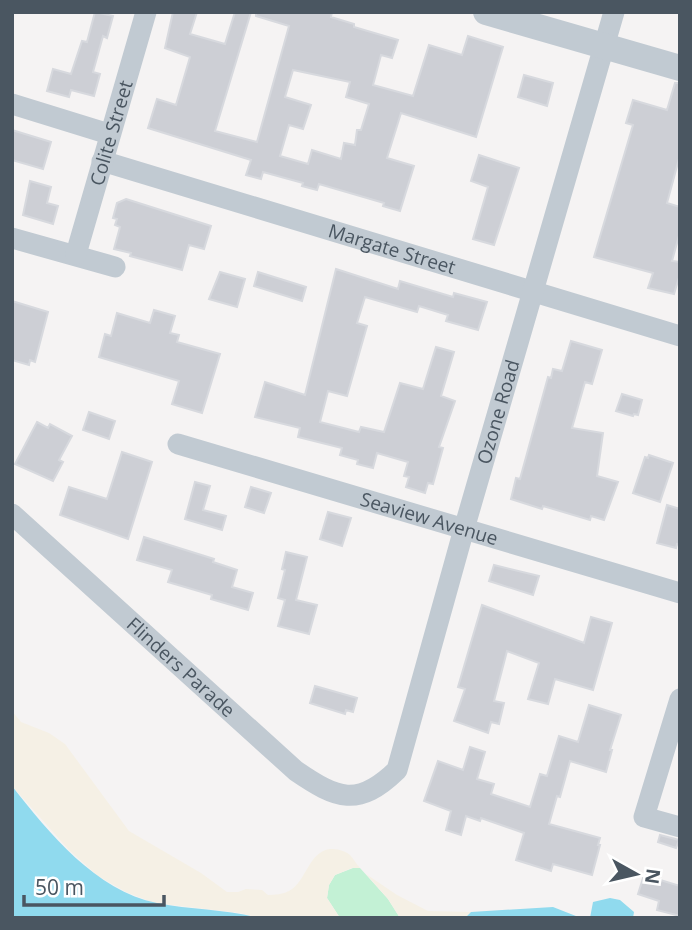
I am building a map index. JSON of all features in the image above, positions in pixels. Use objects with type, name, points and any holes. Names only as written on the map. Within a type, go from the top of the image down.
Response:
[{"type":"street","name":"Colite Street","points":[[76,254],[146,12]]},
{"type":"street","points":[[486,12],[680,68]]},
{"type":"street","name":"Ozone Road","points":[[360,795],[380,787],[397,770],[614,12]]},
{"type":"street","points":[[12,104],[109,134]]},
{"type":"street","name":"Margate Street","points":[[102,161],[680,336]]},
{"type":"street","points":[[12,237],[115,267]]},
{"type":"street","name":"Seaview Avenue","points":[[178,444],[680,593]]},
{"type":"street","name":"Flinders Parade","points":[[12,514],[296,771],[338,794],[360,795]]},
{"type":"street","points":[[680,699],[644,817],[680,827]]},
{"type":"green space","points":[[360,868],[388,899],[400,918],[340,918],[327,898],[329,885],[335,875]]},
{"type":"sand","points":[[12,711],[21,722],[49,733],[65,744],[129,831],[201,873],[227,892],[246,889],[262,890],[268,895],[284,893],[300,881],[312,861],[323,851],[335,849],[348,853],[360,868],[352,868],[335,875],[329,885],[327,898],[340,918],[259,918],[240,913],[154,903],[126,892],[98,876],[69,850],[12,786]]},
{"type":"sand","points":[[366,874],[397,895],[428,911],[471,912],[465,918],[400,918],[388,899]]},
{"type":"water","points":[[12,786],[58,841],[94,873],[114,886],[157,903],[259,918],[12,918]]},
{"type":"water","points":[[610,898],[620,900],[634,912],[633,918],[590,918],[593,902]]},
{"type":"water","points":[[553,907],[581,918],[465,918],[471,912]]},
{"type":"building","points":[[95,12],[113,16],[107,38],[103,36],[93,72],[100,74],[94,96],[71,90],[69,97],[47,91],[53,69],[71,74],[82,41],[87,42]]},
{"type":"building","points":[[173,12],[197,12],[190,34],[225,44],[235,12],[251,12],[215,131],[257,142],[289,26],[256,16],[256,12],[332,12],[331,17],[354,24],[354,27],[398,40],[392,58],[381,55],[373,85],[413,96],[429,45],[462,55],[468,36],[503,47],[476,137],[401,113],[387,158],[414,166],[400,211],[383,206],[384,203],[319,184],[317,190],[302,186],[303,183],[263,172],[261,179],[246,175],[251,160],[148,128],[157,99],[176,105],[190,57],[165,48]],"holes":[[[293,70],[350,82],[346,97],[369,104],[361,130],[357,130],[355,145],[344,143],[341,159],[312,150],[308,164],[280,156],[289,125],[303,129],[311,105],[285,97]]]},
{"type":"building","points":[[524,75],[553,83],[547,106],[518,97]]},
{"type":"building","points":[[675,83],[680,83],[680,155],[667,203],[680,207],[680,232],[672,261],[680,262],[680,274],[674,294],[648,288],[653,273],[594,257],[633,125],[626,123],[633,100],[667,110]]},
{"type":"building","points":[[12,130],[51,142],[43,169],[12,160]]},
{"type":"building","points":[[479,155],[519,168],[494,245],[473,239],[488,187],[471,181]]},
{"type":"building","points":[[30,181],[51,187],[47,203],[58,206],[53,224],[23,215]]},
{"type":"building","points":[[126,199],[211,226],[204,249],[189,245],[182,270],[114,249],[120,227],[115,225],[117,219],[113,218],[117,203]]},
{"type":"building","points":[[336,269],[398,289],[400,281],[453,297],[454,293],[487,302],[478,330],[446,321],[448,315],[419,306],[417,312],[365,297],[357,323],[367,326],[347,396],[328,391],[320,422],[359,432],[361,427],[384,432],[400,383],[423,389],[436,347],[454,352],[441,396],[455,401],[439,447],[443,448],[433,484],[428,483],[425,493],[406,487],[409,477],[404,476],[408,462],[377,453],[373,468],[357,464],[358,460],[340,455],[342,448],[298,437],[300,428],[255,417],[265,382],[305,395]]},
{"type":"building","points":[[220,272],[245,279],[237,307],[209,299]]},
{"type":"building","points":[[258,272],[306,287],[302,301],[254,286]]},
{"type":"building","points":[[12,301],[48,312],[35,362],[30,360],[29,365],[12,360]]},
{"type":"building","points":[[154,310],[175,316],[170,333],[179,335],[177,342],[220,354],[202,413],[172,404],[179,381],[99,357],[105,334],[111,336],[117,313],[150,323]]},
{"type":"building","points":[[571,341],[602,350],[592,384],[585,382],[572,428],[603,433],[597,476],[618,482],[604,520],[591,516],[590,520],[511,499],[516,478],[520,479],[548,377],[551,378],[553,369],[562,371]]},
{"type":"building","points":[[622,394],[642,400],[638,415],[616,411]]},
{"type":"building","points":[[89,412],[115,421],[109,439],[83,430]]},
{"type":"building","points":[[37,422],[48,428],[50,424],[72,436],[59,460],[63,462],[53,481],[15,464]]},
{"type":"building","points":[[122,452],[152,462],[128,539],[60,515],[69,487],[107,499]]},
{"type":"building","points":[[649,455],[673,463],[660,502],[633,493],[645,457],[648,458]]},
{"type":"building","points":[[195,482],[210,486],[203,510],[226,516],[222,530],[185,519]]},
{"type":"building","points":[[251,487],[271,493],[264,513],[245,507]]},
{"type":"building","points":[[667,505],[680,509],[680,545],[677,544],[676,548],[657,543]]},
{"type":"building","points":[[328,512],[351,518],[342,546],[320,539]]},
{"type":"building","points":[[144,537],[214,559],[213,562],[237,570],[232,587],[253,593],[248,610],[211,599],[212,595],[168,582],[172,570],[137,560]]},
{"type":"building","points":[[286,552],[307,557],[296,600],[317,605],[309,634],[278,626],[285,600],[278,598]]},
{"type":"building","points":[[494,565],[539,576],[533,595],[489,581]]},
{"type":"building","points":[[482,605],[584,643],[591,617],[612,623],[593,690],[555,679],[548,704],[528,699],[539,663],[507,651],[494,701],[504,703],[499,724],[491,722],[488,733],[454,721],[465,689],[458,687]]},
{"type":"building","points":[[315,686],[357,698],[353,712],[346,710],[345,714],[310,703]]},
{"type":"building","points":[[589,705],[621,715],[606,772],[570,761],[549,824],[600,838],[592,875],[553,864],[551,871],[516,860],[524,833],[481,818],[480,821],[466,816],[461,835],[446,830],[451,811],[424,801],[438,761],[463,770],[470,747],[485,752],[477,779],[494,784],[491,794],[530,807],[540,774],[547,776],[559,736],[578,742]]},
{"type":"building","points":[[660,835],[679,840],[676,848],[658,842]]},
{"type":"building","points":[[644,875],[680,886],[680,916],[657,910],[659,901],[638,894]]}]
